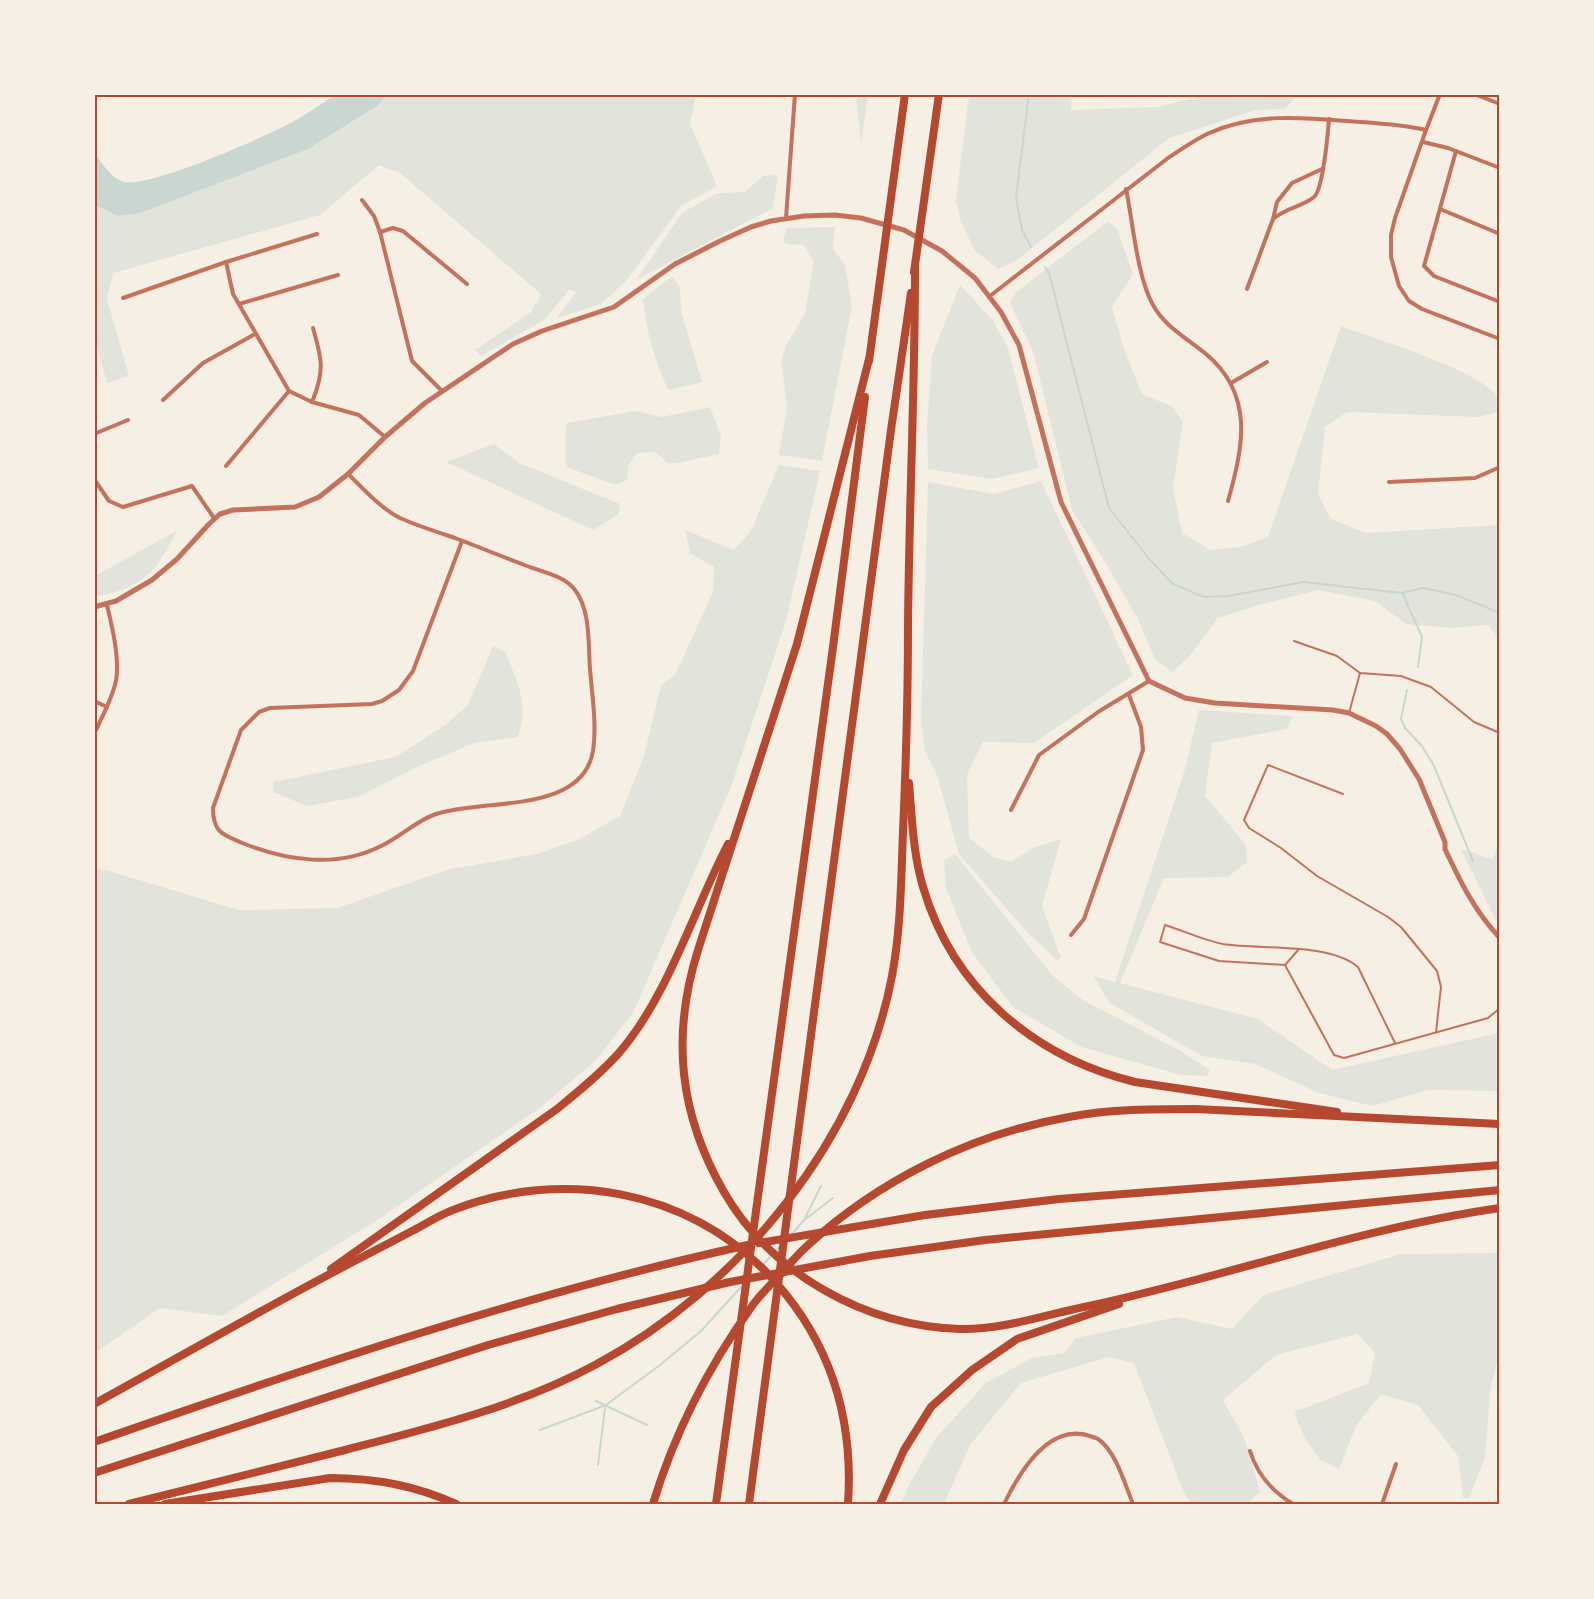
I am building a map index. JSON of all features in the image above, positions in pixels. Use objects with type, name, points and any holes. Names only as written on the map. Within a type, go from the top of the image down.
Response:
[{"type":"highway","points":[[716,1504],[833,647],[905,94]]},
{"type":"highway","points":[[749,1504],[889,442],[939,94]]},
{"type":"highway","points":[[129,1504],[424,1430],[522,1398],[595,1365],[648,1333],[685,1305],[726,1269],[772,1220],[826,1146],[857,1084],[877,1033],[892,977],[900,912],[907,746],[915,267]]},
{"type":"highway","points":[[869,359],[797,644],[689,978],[684,1004],[682,1039],[684,1079],[692,1120],[703,1152],[730,1203],[747,1226],[796,1272],[823,1290],[849,1303],[893,1320],[962,1329],[993,1328],[1152,1293],[1445,1216],[1500,1208]]},
{"type":"highway","points":[[907,746],[913,837],[917,863],[930,907],[958,964],[989,1002],[1011,1022],[1052,1051],[1115,1077],[1156,1086],[1380,1118]]},
{"type":"highway","points":[[305,1287],[557,1109],[592,1081],[619,1052],[660,991],[710,878],[737,826]]},
{"type":"highway","points":[[653,1504],[678,1435],[701,1388],[753,1305],[807,1246],[863,1202],[926,1164],[956,1150],[999,1134],[1042,1122],[1097,1112],[1146,1109],[1195,1109],[1500,1124]]},
{"type":"highway","points":[[94,1442],[455,1322],[548,1294],[667,1263],[773,1240],[925,1215],[1059,1199],[1500,1165]]},
{"type":"highway","points":[[94,1404],[305,1287],[451,1211],[495,1196],[530,1190],[564,1188],[597,1190],[640,1198],[698,1221],[741,1249],[778,1285],[804,1318],[831,1371],[847,1434],[848,1504]]},
{"type":"highway","points":[[94,1473],[488,1346],[617,1309],[730,1282],[870,1256],[986,1240],[1500,1190]]},
{"type":"highway","points":[[880,1504],[904,1450],[931,1407],[972,1370],[1017,1339],[1152,1293]]},
{"type":"highway","points":[[165,1504],[341,1478],[401,1485],[456,1504]]},
{"type":"street","points":[[786,218],[795,94]]},
{"type":"street","points":[[1440,94],[1395,218],[1391,235],[1391,257],[1400,286],[1409,301],[1422,309],[1500,339]]},
{"type":"street","points":[[1474,94],[1500,104]]},
{"type":"street","points":[[990,296],[1167,158],[1193,141],[1228,126],[1274,117],[1389,124],[1426,130]]},
{"type":"street","points":[[1273,219],[1282,211],[1315,197],[1318,192],[1327,156],[1329,119]]},
{"type":"street","points":[[1423,142],[1456,151],[1500,168]]},
{"type":"street","points":[[1456,151],[1424,266],[1434,276],[1500,302]]},
{"type":"street","points":[[1247,289],[1277,202],[1283,192],[1292,183],[1322,169]]},
{"type":"street","points":[[1126,189],[1144,283],[1153,304],[1163,319],[1177,333],[1207,355],[1231,383],[1242,414],[1243,431],[1227,501]]},
{"type":"street","points":[[362,200],[374,216],[380,232],[412,361],[442,391]]},
{"type":"street","points":[[1440,209],[1500,234]]},
{"type":"street","points":[[94,607],[107,604],[163,573],[214,518],[233,510],[280,509],[304,504],[327,491],[348,474],[385,436],[442,391],[496,353],[521,339],[614,307],[661,273],[698,252],[751,227],[786,218],[835,215],[871,219],[904,230],[951,257],[975,278],[990,296],[1019,345],[1061,502],[1149,681],[1185,698],[1195,700],[1319,708],[1349,713],[1387,734],[1400,749],[1419,779],[1445,842],[1445,849],[1467,895],[1487,926],[1500,938]]},
{"type":"street","points":[[380,232],[393,228],[403,231],[467,284]]},
{"type":"street","points":[[123,298],[226,262],[317,234]]},
{"type":"street","points":[[226,262],[234,294],[289,391],[312,402],[358,415],[385,436]]},
{"type":"street","points":[[239,304],[338,275]]},
{"type":"street","points":[[312,402],[322,369],[313,328]]},
{"type":"street","points":[[163,400],[202,363],[255,334]]},
{"type":"street","points":[[1231,383],[1267,362]]},
{"type":"street","points":[[226,466],[289,391]]},
{"type":"street","points":[[94,434],[128,420]]},
{"type":"street","points":[[1389,482],[1475,478],[1500,467]]},
{"type":"street","points":[[348,474],[386,510],[406,520],[462,541],[564,580],[578,592],[586,622],[594,728],[591,757],[583,775],[568,788],[546,796],[435,814],[414,824],[380,847],[333,859],[290,858],[222,835],[213,819],[213,808],[241,730],[259,712],[270,708],[372,704],[382,701],[399,690],[413,671],[462,541]]},
{"type":"street","points":[[94,479],[108,501],[123,507],[192,486],[214,518]]},
{"type":"street","points":[[94,734],[107,707],[117,673],[107,604]]},
{"type":"street","points":[[1011,810],[1039,755],[1098,712],[1149,681]]},
{"type":"street","points":[[1071,935],[1084,919],[1143,750],[1141,727],[1129,695]]},
{"type":"street","points":[[94,701],[107,707]]},
{"type":"street","points":[[1004,1504],[1035,1454],[1056,1437],[1079,1433],[1098,1439],[1115,1459],[1133,1504]]},
{"type":"street","points":[[1250,1451],[1259,1472],[1269,1485],[1293,1504]]},
{"type":"street","points":[[1382,1504],[1396,1464]]},
{"type":"lane","points":[[1294,641],[1337,656],[1360,673],[1401,676],[1431,687],[1474,722],[1500,733]]},
{"type":"lane","points":[[1349,713],[1360,673]]},
{"type":"lane","points":[[1343,794],[1268,765],[1244,820],[1249,828],[1281,848],[1317,876],[1388,917],[1401,927],[1437,971],[1441,987],[1436,1032]]},
{"type":"lane","points":[[1286,965],[1219,961],[1160,942],[1165,925],[1222,944],[1299,949],[1349,959],[1358,967],[1395,1042]]},
{"type":"lane","points":[[1286,965],[1299,949]]},
{"type":"lane","points":[[1286,965],[1334,1055],[1344,1058],[1488,1018],[1500,1008]]},
{"type":"shaded area","points":[[386,94],[696,95],[690,124],[717,186],[681,206],[627,280],[601,304],[557,318],[576,292],[569,290],[544,320],[481,356],[475,350],[531,312],[541,294],[400,173],[379,165],[320,215],[113,273],[107,299],[129,376],[107,383],[95,339],[94,205],[118,216],[308,149],[376,106]]},
{"type":"shaded area","points":[[336,95],[386,95],[377,106],[308,149],[140,213],[118,216],[95,205],[95,154],[111,174],[120,180],[138,182],[180,170],[271,133]]},
{"type":"shaded area","points":[[856,95],[868,95],[861,144]]},
{"type":"shaded area","points":[[969,95],[1072,95],[1071,110],[1157,107],[1206,95],[1292,95],[1293,101],[1284,109],[1256,110],[1169,138],[1017,260],[998,269],[974,250],[960,219],[956,200]]},
{"type":"shaded area","points":[[778,175],[773,208],[636,280],[682,213],[717,193],[745,192],[763,176]]},
{"type":"shaded area","points":[[1107,222],[1117,229],[1133,274],[1112,307],[1125,352],[1142,394],[1171,406],[1183,421],[1173,488],[1182,533],[1211,550],[1241,547],[1268,537],[1341,326],[1448,365],[1485,385],[1495,395],[1499,403],[1499,412],[1478,417],[1347,412],[1325,427],[1318,495],[1331,519],[1366,533],[1499,525],[1499,641],[1488,625],[1452,628],[1406,624],[1375,601],[1318,590],[1218,618],[1189,657],[1172,672],[1155,659],[1137,617],[1072,510],[1033,351],[1010,303],[1015,293]]},
{"type":"shaded area","points":[[835,227],[833,249],[845,265],[852,306],[822,461],[779,455],[787,407],[781,360],[787,344],[805,313],[814,261],[804,245],[786,244],[783,240],[787,228]]},
{"type":"shaded area","points":[[673,277],[680,287],[681,311],[702,382],[668,390],[652,346],[643,299]]},
{"type":"shaded area","points":[[960,285],[992,319],[1008,348],[1039,468],[992,479],[928,469],[927,426],[932,355]]},
{"type":"shaded area","points":[[710,407],[721,436],[719,454],[678,463],[667,463],[656,452],[637,453],[628,466],[627,480],[616,485],[566,467],[567,423],[635,411],[662,417]]},
{"type":"shaded area","points":[[494,444],[519,463],[620,504],[619,514],[593,530],[446,462]]},
{"type":"shaded area","points":[[779,465],[820,471],[786,621],[731,787],[633,1013],[596,1060],[541,1107],[379,1219],[222,1316],[160,1308],[95,1353],[95,869],[109,871],[239,910],[337,908],[450,869],[537,854],[577,840],[620,816],[644,756],[661,685],[675,675],[713,592],[714,567],[690,553],[685,530],[734,550],[751,531]]},
{"type":"shaded area","points":[[1041,481],[1133,675],[1034,743],[983,742],[967,775],[969,838],[993,857],[1011,862],[1033,848],[1061,839],[1042,906],[1061,958],[1057,960],[1028,933],[959,854],[937,775],[925,751],[921,721],[928,482],[994,494]]},
{"type":"shaded area","points":[[178,530],[158,564],[146,576],[121,590],[95,596],[95,576]]},
{"type":"shaded area","points":[[493,646],[505,652],[521,694],[522,714],[518,737],[474,743],[415,768],[358,797],[307,806],[273,792],[274,782],[395,757],[444,726],[468,705]]},
{"type":"shaded area","points":[[1199,710],[1293,716],[1287,729],[1212,743],[1205,796],[1246,845],[1247,862],[1228,877],[1164,878],[1120,983],[1258,1019],[1332,1070],[1499,1033],[1499,1091],[1428,1090],[1372,1106],[1319,1093],[1255,1064],[1202,1056],[1110,1003],[1093,976],[1115,982],[1185,769]]},
{"type":"shaded area","points":[[1499,844],[1499,924],[1461,849],[1492,859]]},
{"type":"shaded area","points":[[955,854],[1053,976],[1083,1000],[1179,1050],[1210,1070],[1207,1076],[1181,1075],[1081,1047],[1013,1007],[971,951],[946,888],[944,860]]},
{"type":"shaded area","points":[[1499,1253],[1499,1353],[1490,1392],[1485,1458],[1469,1498],[1463,1498],[1458,1456],[1418,1405],[1381,1394],[1356,1426],[1339,1469],[1320,1460],[1304,1437],[1294,1412],[1369,1383],[1375,1353],[1357,1334],[1276,1355],[1223,1400],[1245,1440],[1260,1491],[1248,1504],[1192,1504],[1184,1493],[1134,1363],[1109,1357],[1021,1383],[970,1445],[944,1504],[901,1504],[936,1438],[986,1383],[1032,1358],[1064,1353],[1076,1338],[1177,1317],[1232,1329],[1263,1295],[1401,1254]]},
{"type":"waterway","points":[[1029,94],[1016,198],[1022,230],[1031,247]]},
{"type":"waterway","points":[[1045,267],[1049,273],[1109,508],[1150,560],[1173,584],[1204,597],[1228,596],[1304,582],[1401,593],[1423,588],[1456,595],[1500,613]]},
{"type":"waterway","points":[[1403,594],[1422,637],[1418,667]]},
{"type":"waterway","points":[[1407,690],[1401,719],[1405,728],[1422,746],[1434,766],[1473,861]]},
{"type":"waterway","points":[[805,1218],[821,1186]]},
{"type":"waterway","points":[[792,1234],[803,1221],[833,1198]]},
{"type":"waterway","points":[[763,1265],[779,1247]]},
{"type":"waterway","points":[[540,1430],[606,1405],[701,1331],[742,1286]]},
{"type":"waterway","points":[[596,1401],[647,1425]]},
{"type":"waterway","points":[[598,1465],[605,1408]]}]
